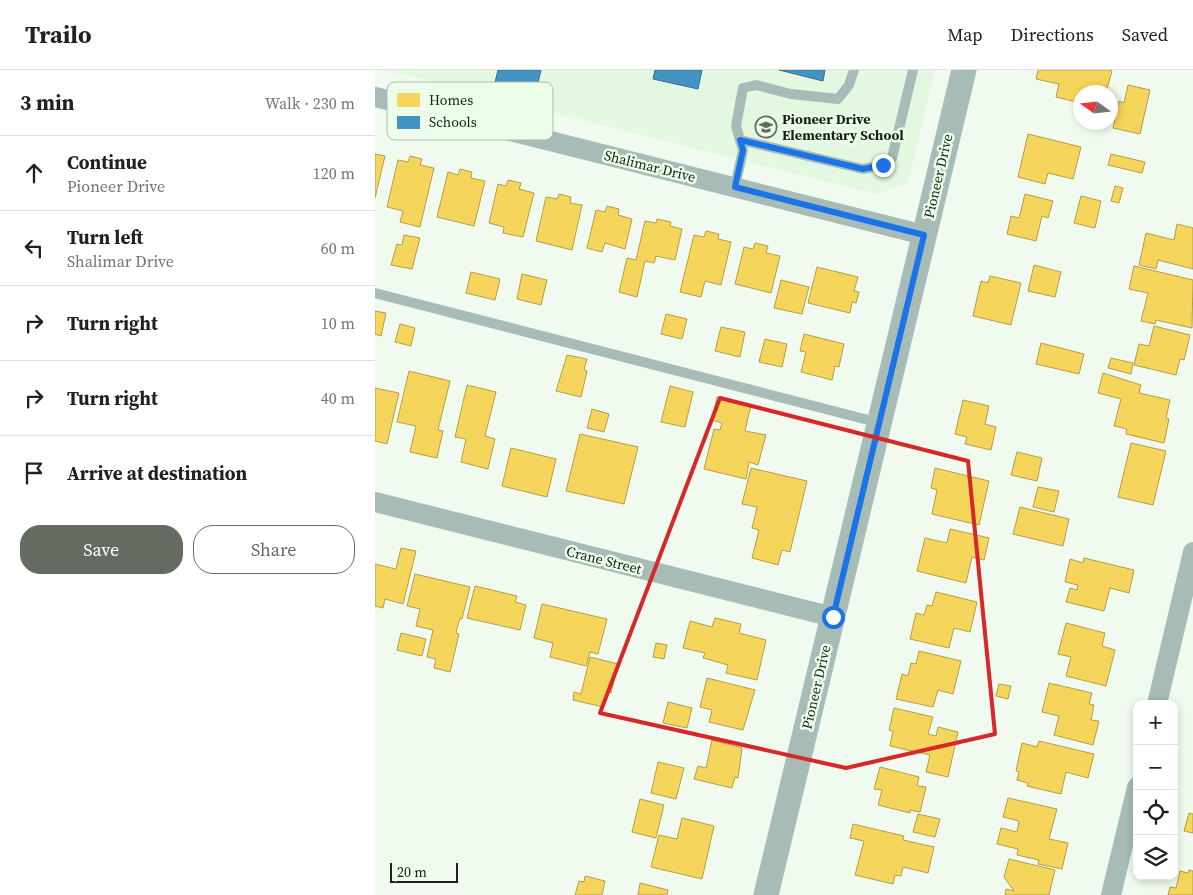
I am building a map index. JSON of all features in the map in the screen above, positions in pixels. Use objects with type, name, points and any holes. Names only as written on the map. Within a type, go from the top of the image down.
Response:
[{"type":"street","name":"Pioneer Drive","points":[[772,894],[833,617],[964,70]]},
{"type":"street","name":"Shalimar Drive","points":[[549,140],[924,235]]},
{"type":"street","name":"Crane Street","points":[[375,502],[833,617]]},
{"type":"street","points":[[1158,700],[1193,552]]},
{"type":"street","points":[[1111,895],[1136,790]]},
{"type":"lane","points":[[735,187],[743,150],[736,126],[743,88],[756,85],[791,94],[838,99],[849,85],[854,70]]},
{"type":"lane","points":[[740,140],[863,169],[883,165],[892,158],[913,70]]},
{"type":"lane","points":[[375,294],[880,423]]},
{"type":"highlighted area","points":[[720,398],[968,461],[995,734],[846,768],[600,713]]},
{"type":"shaded area","name":"Pioneer Drive Elementary School","points":[[385,70],[935,70],[908,183],[877,194],[553,112],[553,82],[433,82]]},
{"type":"building: Homes","points":[[1038,70],[1112,71],[1108,85],[1073,85],[1073,101],[1056,97],[1059,84],[1036,79]]},
{"type":"building: Homes","points":[[1128,85],[1150,90],[1140,134],[1118,129],[1119,101],[1124,103]]},
{"type":"building: Homes","points":[[1028,134],[1081,147],[1073,179],[1048,173],[1045,184],[1018,177]]},
{"type":"building: Homes","points":[[375,154],[385,156],[375,198]]},
{"type":"building: Homes","points":[[1111,154],[1145,162],[1142,173],[1108,165]]},
{"type":"building: Homes","points":[[410,156],[422,159],[420,165],[434,168],[420,227],[400,222],[403,211],[387,207],[398,160],[408,162]]},
{"type":"building: Homes","points":[[460,169],[472,172],[471,178],[485,181],[474,226],[437,217],[448,172],[458,175]]},
{"type":"building: Homes","points":[[508,180],[521,183],[519,189],[534,193],[523,237],[503,233],[504,227],[489,223],[498,184],[506,186]]},
{"type":"building: Homes","points":[[1115,186],[1123,188],[1119,203],[1111,201]]},
{"type":"building: Homes","points":[[559,194],[571,197],[570,203],[582,205],[572,250],[536,241],[546,197],[557,199]]},
{"type":"building: Homes","points":[[1025,194],[1053,201],[1048,218],[1042,216],[1036,241],[1007,234],[1011,216],[1019,218]]},
{"type":"building: Homes","points":[[1081,196],[1101,201],[1095,228],[1074,223]]},
{"type":"building: Homes","points":[[607,206],[619,209],[618,215],[632,219],[625,249],[605,243],[602,252],[587,248],[596,210],[605,212]]},
{"type":"building: Homes","points":[[657,219],[671,222],[670,226],[682,229],[675,260],[656,256],[654,263],[645,261],[637,297],[619,292],[627,258],[636,260],[645,221],[656,223]]},
{"type":"building: Homes","points":[[1177,224],[1193,228],[1193,269],[1158,260],[1156,269],[1139,265],[1146,233],[1174,240]]},
{"type":"building: Homes","points":[[706,231],[719,234],[718,239],[731,242],[721,285],[705,281],[701,297],[680,292],[694,235],[704,237]]},
{"type":"building: Homes","points":[[404,235],[420,238],[412,269],[391,265],[397,244],[402,245]]},
{"type":"building: Homes","points":[[755,243],[768,246],[766,253],[780,256],[771,293],[735,284],[744,247],[753,249]]},
{"type":"building: Homes","points":[[1034,265],[1061,272],[1055,297],[1028,291]]},
{"type":"building: Homes","points":[[1134,266],[1193,280],[1192,328],[1156,320],[1155,324],[1141,321],[1148,293],[1129,289]]},
{"type":"building: Homes","points":[[817,267],[858,277],[854,291],[859,292],[856,303],[852,302],[850,313],[808,303]]},
{"type":"building: Homes","points":[[471,272],[500,279],[495,300],[466,293]]},
{"type":"building: Homes","points":[[522,274],[547,280],[541,305],[517,299]]},
{"type":"building: Homes","points":[[990,276],[1021,283],[1011,325],[973,316],[981,281],[988,283]]},
{"type":"building: Homes","points":[[781,280],[809,287],[802,314],[774,308]]},
{"type":"building: Homes","points":[[375,311],[386,313],[381,336],[375,334]]},
{"type":"building: Homes","points":[[666,314],[687,319],[682,339],[661,334]]},
{"type":"building: Homes","points":[[400,324],[415,328],[411,346],[395,342]]},
{"type":"building: Homes","points":[[1154,326],[1190,335],[1184,360],[1180,359],[1176,375],[1134,365],[1139,344],[1149,346]]},
{"type":"building: Homes","points":[[721,327],[745,332],[740,357],[715,351]]},
{"type":"building: Homes","points":[[804,334],[844,344],[839,367],[835,366],[832,380],[801,372],[806,352],[800,351]]},
{"type":"building: Homes","points":[[765,339],[787,344],[782,367],[759,362]]},
{"type":"building: Homes","points":[[1041,343],[1084,354],[1079,374],[1036,364]]},
{"type":"building: Homes","points":[[567,355],[587,359],[584,370],[587,371],[581,397],[556,391]]},
{"type":"building: Homes","points":[[1111,358],[1133,363],[1131,374],[1108,368]]},
{"type":"building: Homes","points":[[409,371],[450,381],[438,430],[443,431],[437,458],[410,452],[416,426],[397,422]]},
{"type":"building: Homes","points":[[1103,373],[1141,385],[1139,393],[1170,400],[1166,418],[1169,419],[1164,443],[1126,434],[1127,429],[1114,426],[1121,399],[1098,393]]},
{"type":"building: Homes","points":[[467,385],[496,392],[485,436],[495,439],[488,469],[461,462],[466,439],[455,437]]},
{"type":"building: Homes","points":[[670,386],[693,392],[685,427],[661,422]]},
{"type":"building: Homes","points":[[375,388],[399,393],[387,444],[375,441]]},
{"type":"building: Homes","points":[[717,397],[751,405],[745,431],[766,435],[758,465],[749,462],[746,479],[704,469],[714,429],[720,430],[722,423],[712,420]]},
{"type":"building: Homes","points":[[963,400],[989,406],[985,424],[996,427],[991,450],[965,444],[967,437],[955,434]]},
{"type":"building: Homes","points":[[592,409],[609,414],[604,432],[587,428]]},
{"type":"building: Homes","points":[[580,434],[638,447],[624,504],[566,491]]},
{"type":"building: Homes","points":[[1131,443],[1166,451],[1153,505],[1118,497]]},
{"type":"building: Homes","points":[[511,448],[556,459],[547,497],[502,486]]},
{"type":"building: Homes","points":[[1017,452],[1042,458],[1037,481],[1011,475]]},
{"type":"building: Homes","points":[[751,468],[807,481],[790,552],[782,550],[778,565],[752,558],[759,530],[752,528],[757,507],[742,504]]},
{"type":"building: Homes","points":[[935,468],[989,481],[979,525],[932,514],[937,490],[931,488]]},
{"type":"building: Homes","points":[[1038,487],[1059,491],[1054,512],[1033,507]]},
{"type":"building: Homes","points":[[1020,507],[1069,519],[1063,546],[1013,534]]},
{"type":"building: Homes","points":[[950,529],[989,538],[984,560],[972,557],[966,583],[917,571],[925,538],[947,543]]},
{"type":"building: Homes","points":[[401,548],[416,551],[403,604],[385,599],[383,608],[375,606],[375,564],[396,569]]},
{"type":"building: Homes","points":[[1084,558],[1134,570],[1129,593],[1110,588],[1104,611],[1066,602],[1070,588],[1077,590],[1078,585],[1065,582],[1070,559],[1083,563]]},
{"type":"building: Homes","points":[[415,574],[470,587],[462,619],[460,618],[456,633],[459,634],[450,672],[434,668],[436,659],[427,657],[433,630],[416,626],[420,609],[407,606]]},
{"type":"building: Homes","points":[[475,586],[517,596],[515,602],[526,605],[520,630],[467,618]]},
{"type":"building: Homes","points":[[936,592],[977,602],[970,632],[954,628],[949,648],[910,639],[916,613],[924,615],[927,605],[932,606]]},
{"type":"building: Homes","points":[[542,604],[607,619],[598,654],[590,652],[586,666],[550,657],[553,643],[534,638]]},
{"type":"building: Homes","points":[[715,618],[741,624],[739,633],[766,640],[757,680],[726,673],[728,665],[703,658],[705,653],[683,648],[690,621],[712,627]]},
{"type":"building: Homes","points":[[1066,623],[1105,633],[1102,646],[1115,650],[1106,686],[1066,676],[1071,657],[1058,654]]},
{"type":"building: Homes","points":[[401,633],[426,639],[422,656],[397,650]]},
{"type":"building: Homes","points":[[656,643],[667,645],[664,659],[653,657]]},
{"type":"building: Homes","points":[[919,651],[961,661],[953,694],[938,690],[933,707],[896,699],[902,674],[908,676],[911,663],[916,664]]},
{"type":"building: Homes","points":[[590,657],[618,664],[611,693],[607,692],[603,707],[573,700],[574,692],[581,694]]},
{"type":"building: Homes","points":[[707,678],[755,690],[743,730],[709,722],[712,710],[700,707]]},
{"type":"building: Homes","points":[[1049,683],[1092,693],[1089,704],[1094,705],[1091,720],[1099,721],[1093,745],[1054,735],[1059,716],[1042,712]]},
{"type":"building: Homes","points":[[999,684],[1011,686],[1008,699],[996,696]]},
{"type":"building: Homes","points":[[668,702],[692,708],[687,728],[663,723]]},
{"type":"building: Homes","points":[[894,708],[933,717],[928,734],[936,736],[938,727],[958,732],[948,777],[926,772],[930,755],[890,746],[893,731],[889,730]]},
{"type":"building: Homes","points":[[712,740],[742,748],[738,778],[735,777],[732,788],[694,779],[698,766],[706,768]]},
{"type":"building: Homes","points":[[1039,741],[1094,754],[1088,778],[1066,772],[1061,794],[1027,786],[1028,783],[1017,780],[1019,772],[1016,771],[1022,743],[1037,747]]},
{"type":"building: Homes","points":[[658,762],[684,768],[676,799],[651,793]]},
{"type":"building: Homes","points":[[880,767],[919,777],[917,786],[926,787],[920,812],[910,810],[910,813],[878,805],[882,790],[874,789]]},
{"type":"building: Homes","points":[[1008,798],[1057,809],[1049,839],[1068,843],[1062,869],[1038,864],[1039,860],[1017,855],[1018,849],[997,844],[1001,828],[1017,832],[1019,821],[1003,817]]},
{"type":"building: Homes","points":[[640,799],[664,805],[656,838],[632,832]]},
{"type":"building: Homes","points":[[1189,813],[1193,814],[1193,833],[1184,831]]},
{"type":"building: Homes","points":[[918,814],[940,819],[935,837],[913,832]]},
{"type":"building: Homes","points":[[682,818],[714,826],[702,879],[651,867],[659,835],[677,839]]},
{"type":"building: Homes","points":[[853,824],[904,836],[903,840],[934,847],[928,873],[903,867],[901,876],[895,875],[893,884],[855,875],[864,841],[850,838]]},
{"type":"building: Homes","points":[[1009,859],[1055,870],[1049,895],[1005,895],[1006,889],[1014,891],[1004,877]]},
{"type":"building: Homes","points":[[1189,870],[1193,871],[1193,895],[1168,895],[1170,887],[1176,888],[1180,871],[1188,873]]},
{"type":"building: Homes","points":[[585,876],[605,881],[602,895],[575,895],[579,881],[584,882]]},
{"type":"building: Homes","points":[[640,883],[668,890],[667,895],[638,895]]},
{"type":"building: Schools","points":[[498,70],[541,70],[538,82],[495,82]]},
{"type":"building: Schools","points":[[655,70],[702,70],[698,89],[653,79]]},
{"type":"building: Schools","points":[[779,70],[825,70],[823,81]]},
{"type":"place","name":"Pioneer Drive Elementary School","points":[[766,127]]},
{"type":"route","points":[[833,617],[924,235],[735,187],[743,150],[740,140],[863,169],[883,165]]}]
